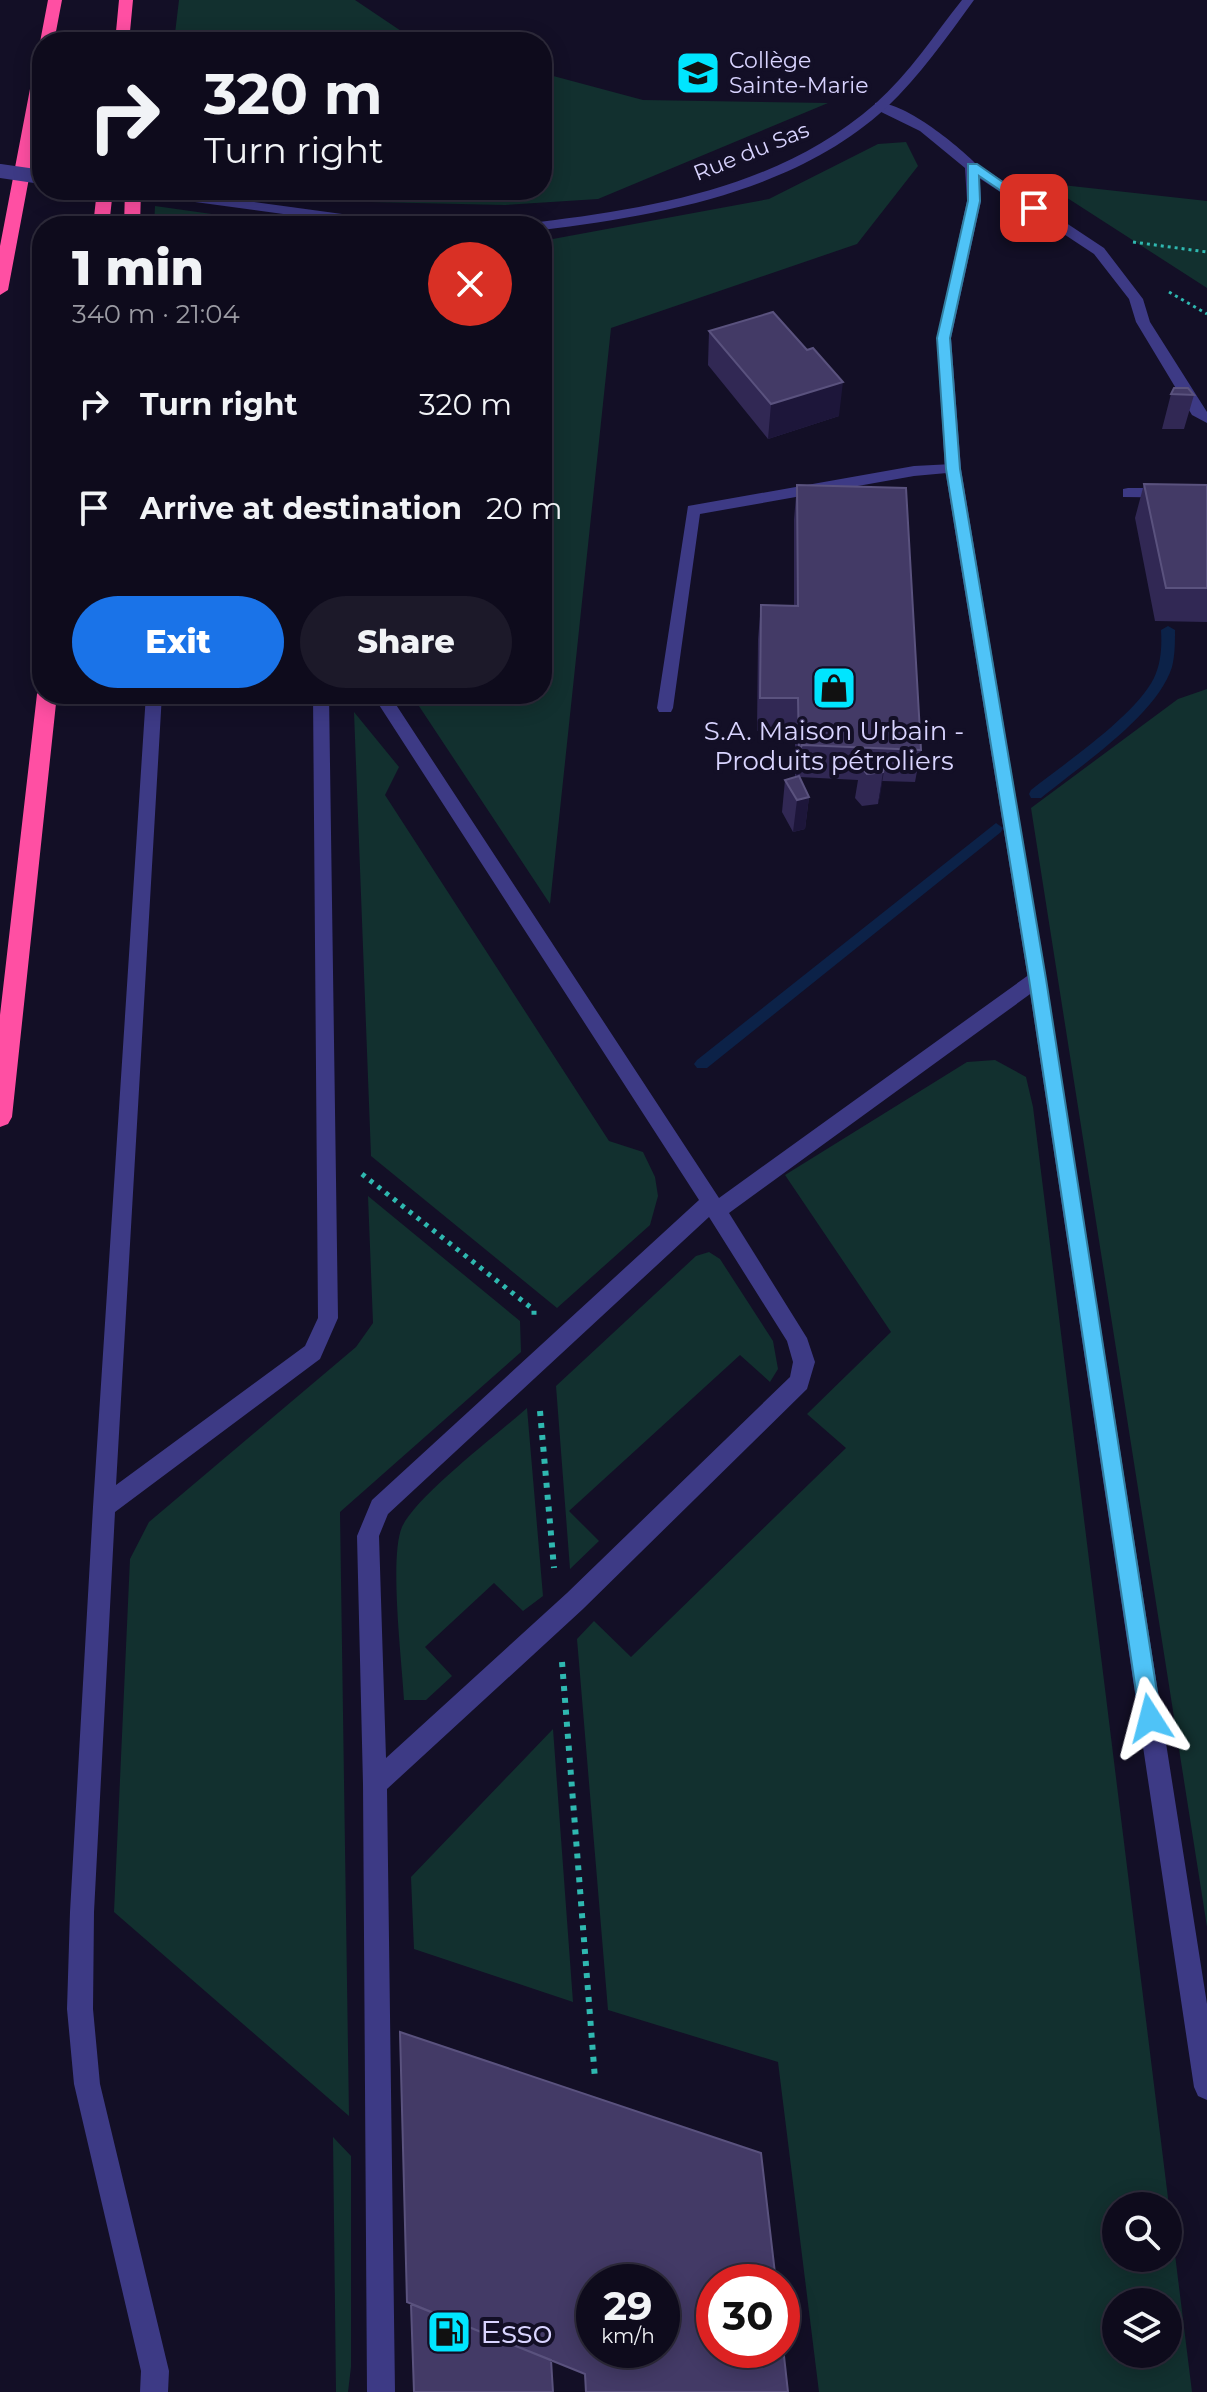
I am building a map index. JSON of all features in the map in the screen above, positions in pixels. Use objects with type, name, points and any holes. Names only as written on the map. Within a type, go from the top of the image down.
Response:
[{"type":"highway","points":[[49,32],[55,0]]},
{"type":"highway","points":[[123,32],[128,0]]},
{"type":"highway","points":[[128,0],[133,32]]},
{"type":"highway","points":[[0,290],[32,121]]},
{"type":"highway","points":[[0,1117],[46,704]]},
{"type":"street","name":"Rue du Sas","points":[[552,224],[660,208],[721,191],[826,145],[880,106],[968,0]]},
{"type":"street","points":[[880,106],[925,128],[972,167],[1099,251],[1136,299],[1143,322],[1197,412],[1207,418]]},
{"type":"street","points":[[972,167],[974,201],[944,338],[953,469],[1037,979],[1207,2087]]},
{"type":"street","points":[[0,171],[32,176]]},
{"type":"street","points":[[206,200],[323,216]]},
{"type":"street","points":[[665,708],[693,510],[914,471],[953,469]]},
{"type":"street","points":[[1128,493],[1207,493]]},
{"type":"street","points":[[153,704],[104,1507],[82,1912],[80,2009],[87,2084],[155,2371],[154,2392]]},
{"type":"street","points":[[104,1507],[313,1352],[328,1318],[321,704]]},
{"type":"street","points":[[375,1784],[558,1615],[799,1382],[804,1362],[797,1338],[386,704]]},
{"type":"street","points":[[381,2392],[375,1784],[368,1536],[380,1507],[713,1207],[1037,979]]},
{"type":"path","points":[[1079,238],[1207,252]]},
{"type":"path","points":[[328,1147],[534,1310],[595,2079]]},
{"type":"green space","points":[[179,0],[355,0],[403,32],[175,32]]},
{"type":"green space","points":[[552,76],[643,100],[828,103],[598,199],[505,205],[356,200],[552,200]]},
{"type":"green space","points":[[906,142],[918,166],[857,244],[611,328],[550,904],[418,704],[552,704],[552,239],[769,199],[878,144]]},
{"type":"green space","points":[[1044,183],[1207,201],[1207,288]]},
{"type":"green space","points":[[155,206],[226,216],[154,216]]},
{"type":"green space","points":[[1207,689],[1207,1927],[1031,808],[1178,699]]},
{"type":"green space","points":[[354,712],[399,767],[385,795],[609,1141],[643,1152],[655,1177],[658,1196],[650,1225],[557,1308],[371,1156]]},
{"type":"green space","points":[[995,1060],[1026,1077],[1033,1107],[1167,2192],[1102,2192],[1102,2272],[1177,2272],[1179,2288],[1102,2288],[1102,2368],[1182,2368],[1182,2311],[1192,2392],[819,2392],[778,2062],[608,2010],[577,1639],[594,1621],[631,1657],[846,1448],[807,1414],[891,1332],[785,1175],[967,1062]]},
{"type":"green space","points":[[368,1196],[520,1321],[521,1352],[340,1512],[349,2116],[114,1912],[130,1559],[149,1522],[356,1347],[373,1323]]},
{"type":"green space","points":[[709,1252],[720,1259],[773,1341],[778,1369],[770,1382],[740,1355],[569,1511],[599,1541],[570,1569],[556,1386],[696,1256]]},
{"type":"green space","points":[[527,1408],[543,1596],[523,1611],[494,1583],[425,1647],[452,1676],[426,1700],[404,1700],[396,1585],[398,1541],[402,1527],[423,1499]]},
{"type":"green space","points":[[553,1729],[573,2002],[414,1949],[411,1877]]},
{"type":"green space","points":[[333,2137],[351,2156],[351,2367],[348,2392],[336,2392]]},
{"type":"building","points":[[773,312],[807,350],[813,348],[843,382],[771,404],[709,331]]},
{"type":"building","points":[[1174,388],[1188,388],[1194,395],[1171,394]]},
{"type":"building","points":[[1144,484],[1207,485],[1207,588],[1166,588]]},
{"type":"building","name":"S.A. Maison Urbain - Produits pétroliers","points":[[797,485],[906,488],[921,750],[802,745],[799,751],[798,698],[760,698],[761,605],[798,606]]},
{"type":"building","points":[[871,756],[881,758],[885,764],[883,772],[867,774],[860,766],[862,759]]},
{"type":"building","points":[[799,776],[809,797],[797,800],[785,780]]},
{"type":"building","points":[[400,2032],[761,2153],[774,2264],[696,2264],[696,2368],[785,2368],[788,2392],[586,2392],[585,2374],[407,2302]]},
{"type":"building","name":"Esso","points":[[411,2304],[551,2360],[553,2392],[414,2392]]},
{"type":"waterway","points":[[1036,794],[1128,719],[1150,695],[1165,666],[1168,630]]},
{"type":"waterway","points":[[702,1064],[996,828]]},
{"type":"place","name":"Collège Sainte-Marie","points":[[698,73]]},
{"type":"place","name":"S.A. Maison Urbain - Produits pétroliers","points":[[834,688]]},
{"type":"place","name":"Esso","points":[[449,2332]]},
{"type":"route","points":[[1034,208],[972,167],[974,201],[944,338],[953,469],[1037,979],[1150,1718]]}]
